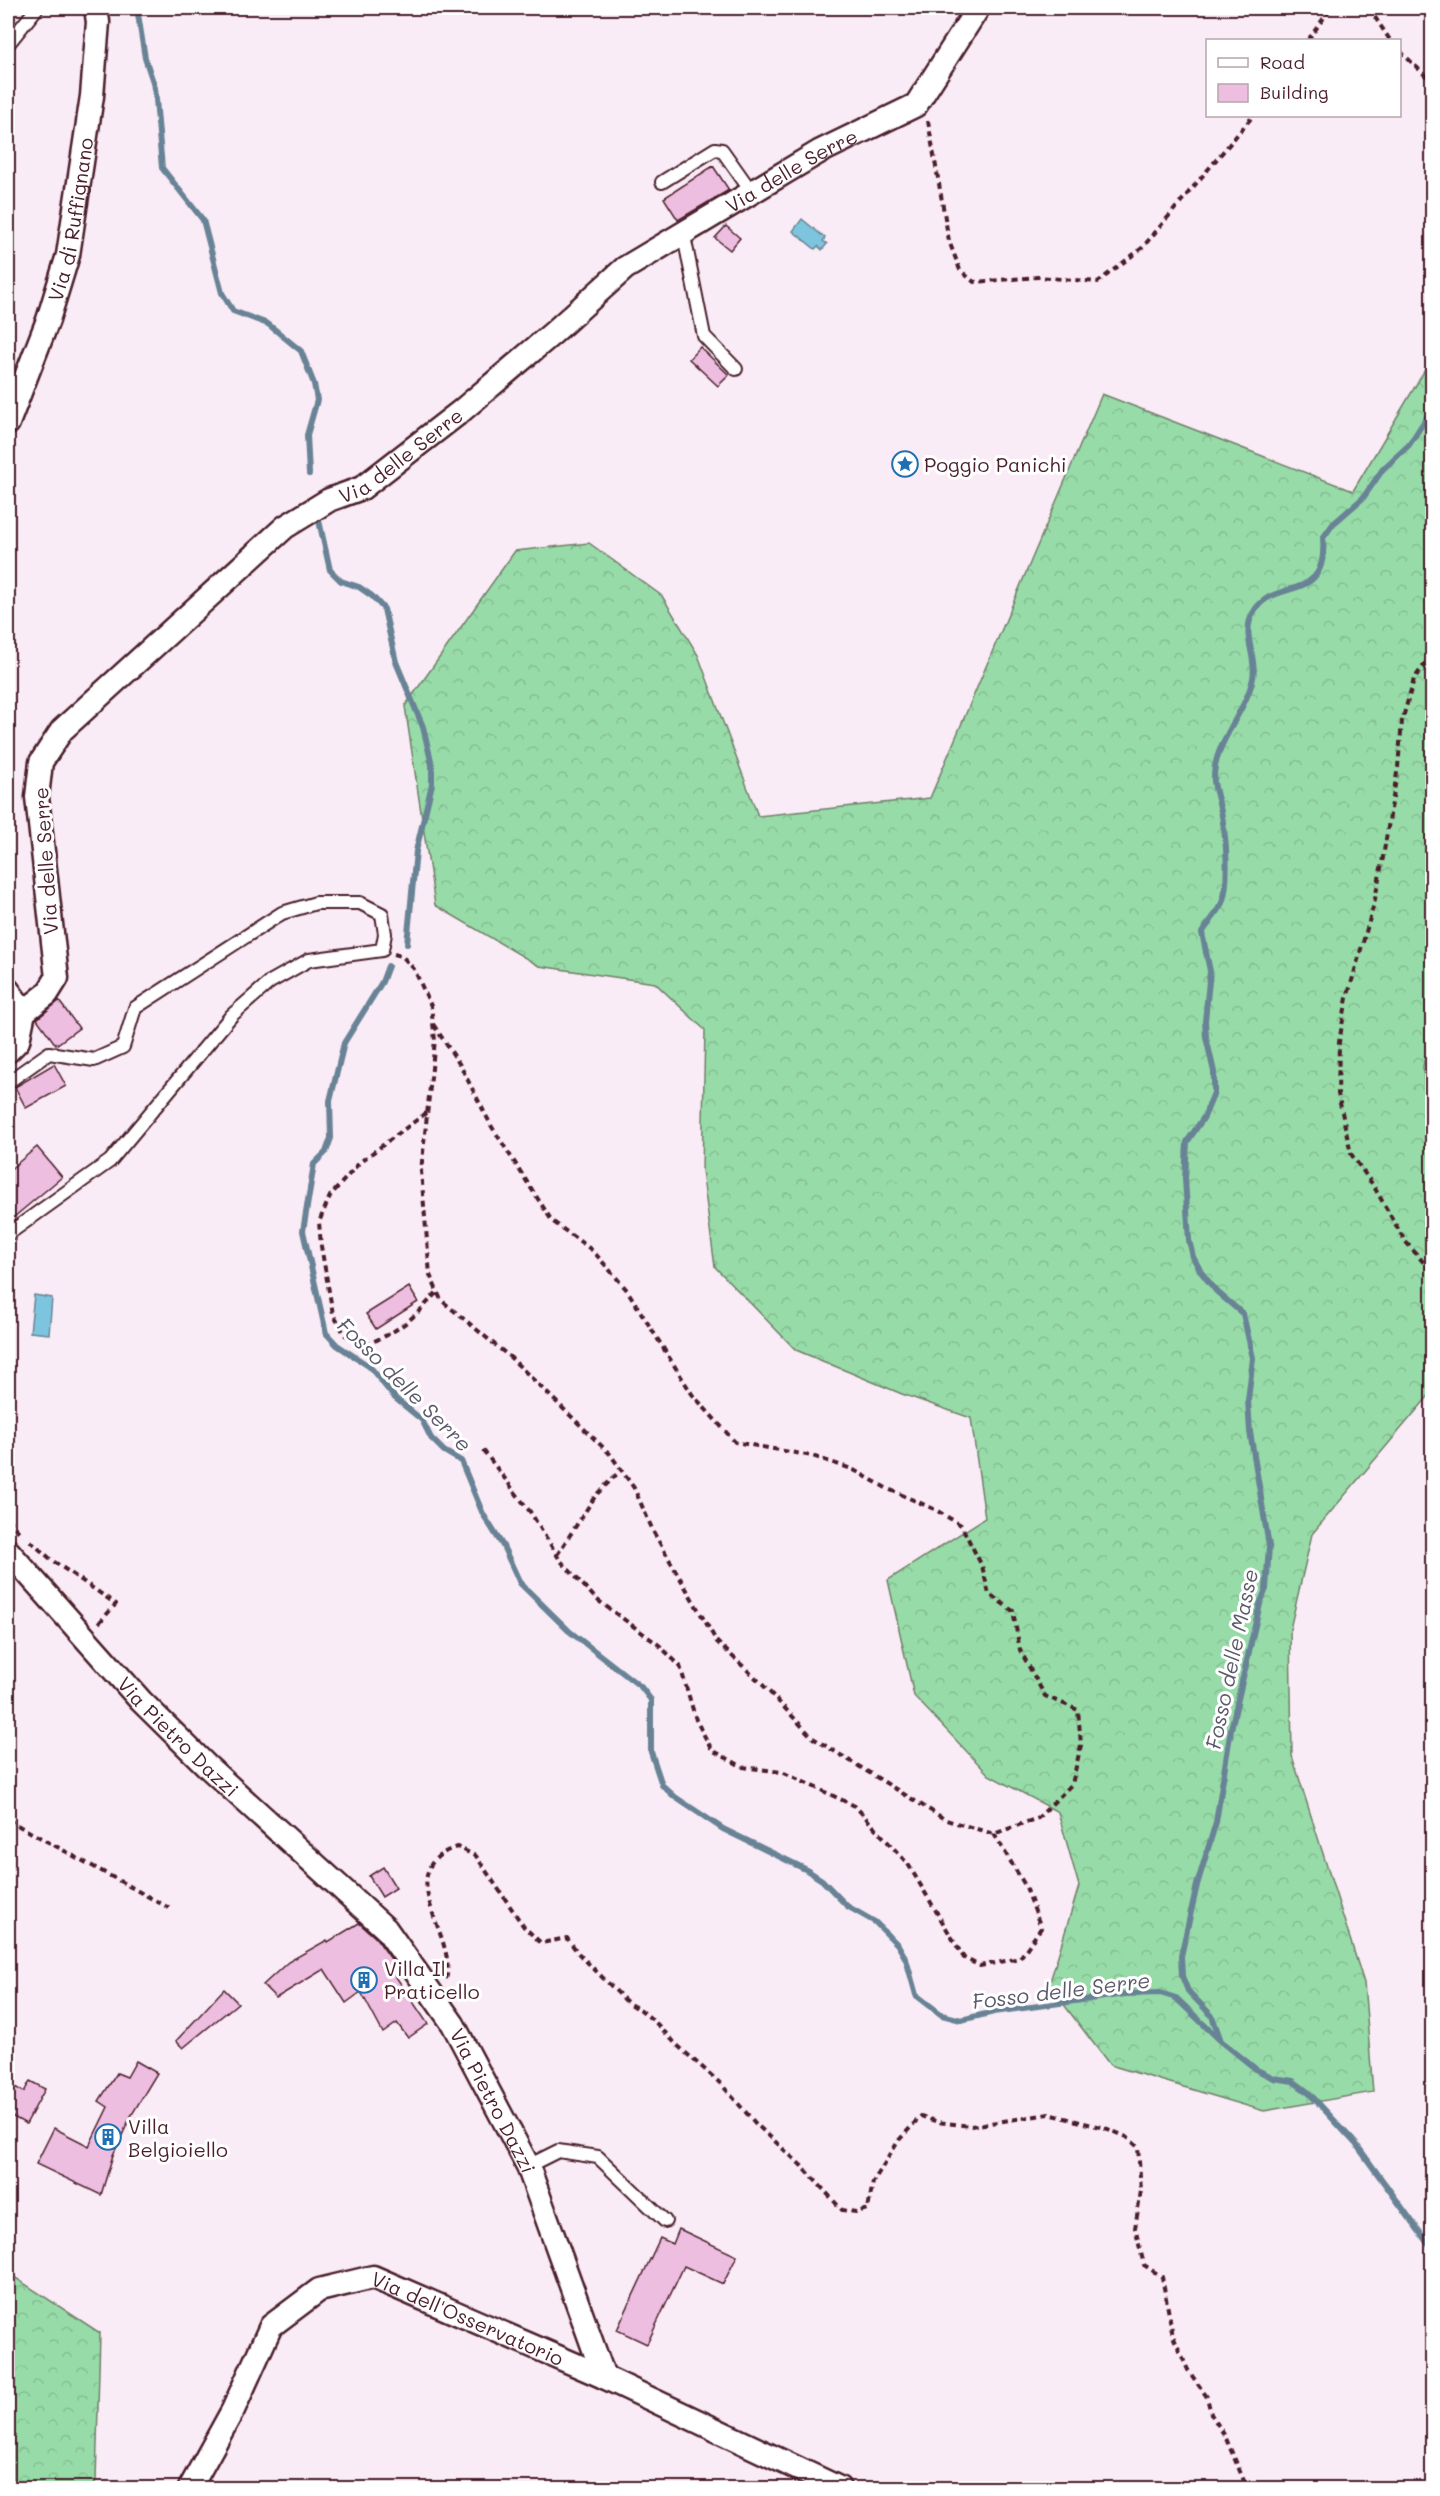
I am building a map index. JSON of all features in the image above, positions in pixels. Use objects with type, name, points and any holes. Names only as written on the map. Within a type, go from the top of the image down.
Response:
[{"type":"street","name":"Via di Ruffignano","points":[[8,423],[48,320],[68,255],[93,96],[98,22],[96,8]]},
{"type":"street","points":[[916,105],[978,8]]},
{"type":"street","name":"Via delle Serre","points":[[24,1012],[47,994],[57,978],[37,797],[41,762],[62,730],[285,527],[328,500],[362,488],[460,412],[625,268],[683,231],[819,152],[916,105]]},
{"type":"street","points":[[8,990],[24,1012],[18,1041],[8,1051]]},
{"type":"street","name":"Via Pietro Dazzi","points":[[14,1542],[84,1640],[141,1701],[208,1767],[386,1929],[453,2024],[528,2166],[604,2377]]},
{"type":"street","name":"Via dell'Osservatorio","points":[[190,2488],[233,2410],[271,2326],[319,2290],[373,2277],[604,2377]]},
{"type":"street","points":[[604,2377],[840,2488]]},
{"type":"lane","points":[[8,44],[38,8]]},
{"type":"lane","points":[[662,182],[715,149],[722,150],[751,191]]},
{"type":"lane","points":[[683,231],[704,336],[736,369]]},
{"type":"lane","points":[[8,1082],[49,1053],[94,1060],[123,1047],[135,1008],[282,913],[316,903],[360,903],[382,914],[385,934],[382,950],[309,960],[270,982],[232,1015],[110,1161],[8,1234]]},
{"type":"lane","points":[[528,2166],[558,2151],[598,2157],[665,2221]]},
{"type":"path","points":[[1309,39],[1331,8]]},
{"type":"path","points":[[1369,8],[1389,39]]},
{"type":"path","points":[[1401,52],[1432,82]]},
{"type":"path","points":[[916,105],[927,115],[949,241],[960,270],[974,282],[1038,277],[1098,282],[1142,248],[1252,117]]},
{"type":"path","points":[[1432,654],[1414,679],[1402,721],[1398,767],[1374,904],[1347,998],[1339,1042],[1338,1094],[1351,1154],[1373,1185],[1405,1241],[1432,1272]]},
{"type":"path","points":[[382,950],[402,956],[414,969],[431,1006],[435,1040],[421,1171],[430,1275],[441,1300],[511,1358],[610,1454],[634,1488],[654,1533],[717,1642],[760,1682],[813,1738],[946,1820],[994,1834],[1038,1818],[1072,1784],[1081,1745],[1078,1710],[1045,1696],[1020,1650],[1013,1611],[989,1594],[982,1566],[961,1526],[852,1469],[812,1456],[735,1442],[692,1394],[627,1290],[593,1251],[552,1221],[492,1127],[434,1024]]},
{"type":"path","points":[[427,1113],[360,1162],[330,1196],[320,1222],[321,1246],[333,1314],[345,1335],[367,1344],[397,1332],[419,1314],[437,1292]]},
{"type":"path","points":[[483,1450],[531,1513],[556,1555],[596,1599],[659,1645],[680,1666],[696,1720],[712,1750],[743,1767],[782,1772],[855,1806],[908,1864],[964,1958],[980,1966],[1020,1958],[1041,1928],[1026,1887],[994,1834]]},
{"type":"path","points":[[556,1555],[596,1495],[621,1470]]},
{"type":"path","points":[[8,1519],[14,1542]]},
{"type":"path","points":[[29,1540],[53,1561],[117,1604],[84,1640]]},
{"type":"path","points":[[8,1820],[169,1908]]},
{"type":"path","points":[[434,1997],[447,1977],[449,1962],[428,1901],[428,1881],[435,1860],[444,1851],[458,1846],[476,1856],[524,1927],[541,1943],[567,1938],[579,1954],[629,2004],[641,2010],[656,2023],[676,2045],[721,2084],[756,2124],[804,2168],[842,2210],[856,2212],[868,2208],[873,2182],[898,2139],[921,2116],[938,2122],[971,2126],[1049,2114],[1108,2129],[1126,2137],[1138,2147],[1141,2191],[1135,2228],[1144,2265],[1162,2277],[1173,2336],[1188,2370],[1207,2397],[1212,2414],[1225,2436],[1247,2488]]},
{"type":"green space","points":[[1432,358],[1432,1034],[1423,1066],[1432,1187],[1432,1392],[1312,1534],[1290,1629],[1292,1756],[1364,1983],[1373,2092],[1264,2111],[1110,2065],[1049,1985],[1079,1886],[1058,1812],[989,1775],[914,1696],[888,1580],[985,1518],[971,1418],[902,1394],[796,1350],[715,1267],[702,1170],[705,1030],[655,983],[539,966],[435,905],[405,706],[515,551],[589,543],[662,596],[698,655],[758,816],[930,798],[1102,394],[1353,491]]},
{"type":"green space","points":[[8,2273],[100,2333],[96,2481],[90,2488],[8,2488]]},
{"type":"water","points":[[802,219],[825,238],[823,241],[827,244],[822,250],[818,246],[815,249],[793,231]]},
{"type":"water","points":[[34,1295],[52,1298],[49,1334],[30,1332]]},
{"type":"building","points":[[713,166],[729,190],[678,220],[664,198]]},
{"type":"building","points":[[726,226],[740,238],[730,250],[715,238]]},
{"type":"building","points":[[700,347],[729,375],[718,386],[689,359]]},
{"type":"building","points":[[59,1001],[79,1028],[56,1045],[37,1019]]},
{"type":"building","points":[[54,1064],[66,1086],[26,1108],[15,1087]]},
{"type":"building","points":[[37,1147],[62,1177],[8,1222],[8,1171]]},
{"type":"building","points":[[409,1287],[418,1302],[376,1329],[366,1314]]},
{"type":"building","points":[[383,1867],[396,1888],[382,1897],[369,1876]]},
{"type":"building","name":"Villa Il Praticello","points":[[359,1923],[376,1938],[401,1973],[396,1977],[428,2024],[408,2038],[397,2023],[383,2033],[361,1992],[346,2003],[324,1969],[276,1998],[263,1985],[288,1962]]},
{"type":"building","points":[[224,1989],[238,2003],[183,2048],[176,2041]]},
{"type":"building","name":"Villa Belgioiello","points":[[136,2061],[157,2073],[131,2116],[113,2155],[101,2195],[36,2164],[54,2128],[89,2146],[108,2107],[99,2101],[117,2073],[127,2077]]},
{"type":"building","points":[[30,2081],[45,2089],[26,2124],[8,2114],[8,2096],[13,2086],[24,2092]]},
{"type":"building","points":[[679,2229],[737,2256],[723,2284],[684,2266],[647,2344],[617,2330],[660,2238],[673,2244]]},
{"type":"waterway","name":"Fosso delle Serre","points":[[137,8],[145,58],[155,88],[162,168],[203,220],[222,293],[233,311],[268,324],[301,351],[314,384],[317,400],[307,435],[309,474]]},
{"type":"waterway","name":"Fosso delle Masse","points":[[1220,2038],[1212,2016],[1188,1991],[1182,1976],[1181,1956],[1197,1885],[1216,1822],[1231,1729],[1260,1604],[1266,1589],[1269,1546],[1250,1432],[1248,1400],[1253,1358],[1243,1314],[1216,1291],[1201,1272],[1193,1257],[1189,1240],[1185,1179],[1187,1142],[1204,1117],[1214,1093],[1214,1072],[1205,1021],[1210,971],[1202,933],[1222,903],[1227,872],[1223,825],[1215,790],[1215,767],[1218,754],[1244,704],[1253,678],[1248,634],[1250,620],[1258,606],[1269,597],[1307,583],[1316,574],[1322,560],[1323,538],[1333,524],[1363,498],[1383,469],[1409,445],[1432,409]]},
{"type":"waterway","name":"Fosso delle Serre","points":[[318,516],[330,570],[341,581],[359,587],[372,596],[384,609],[396,662],[423,727],[432,765],[432,784],[416,851],[407,944]]},
{"type":"waterway","name":"Fosso delle Serre","points":[[388,966],[382,982],[344,1043],[330,1101],[331,1138],[326,1152],[314,1164],[303,1231],[326,1333],[337,1345],[370,1367],[395,1398],[422,1420],[431,1438],[444,1451],[461,1461],[483,1514],[503,1546],[520,1583],[569,1631],[641,1687],[651,1700],[651,1752],[662,1785],[675,1797],[723,1829],[805,1869],[822,1880],[847,1906],[875,1922],[898,1945],[906,1959],[916,1995],[942,2015],[961,2020],[994,2012],[1126,1994],[1160,1993],[1176,1998],[1221,2041],[1257,2070],[1274,2078],[1293,2081],[1309,2093],[1356,2144],[1432,2249]]},
{"type":"place","name":"Poggio Panichi","points":[[905,464]]},
{"type":"place","name":"Villa Il Praticello","points":[[364,1980]]},
{"type":"place","name":"Villa Belgioiello","points":[[108,2137]]}]
